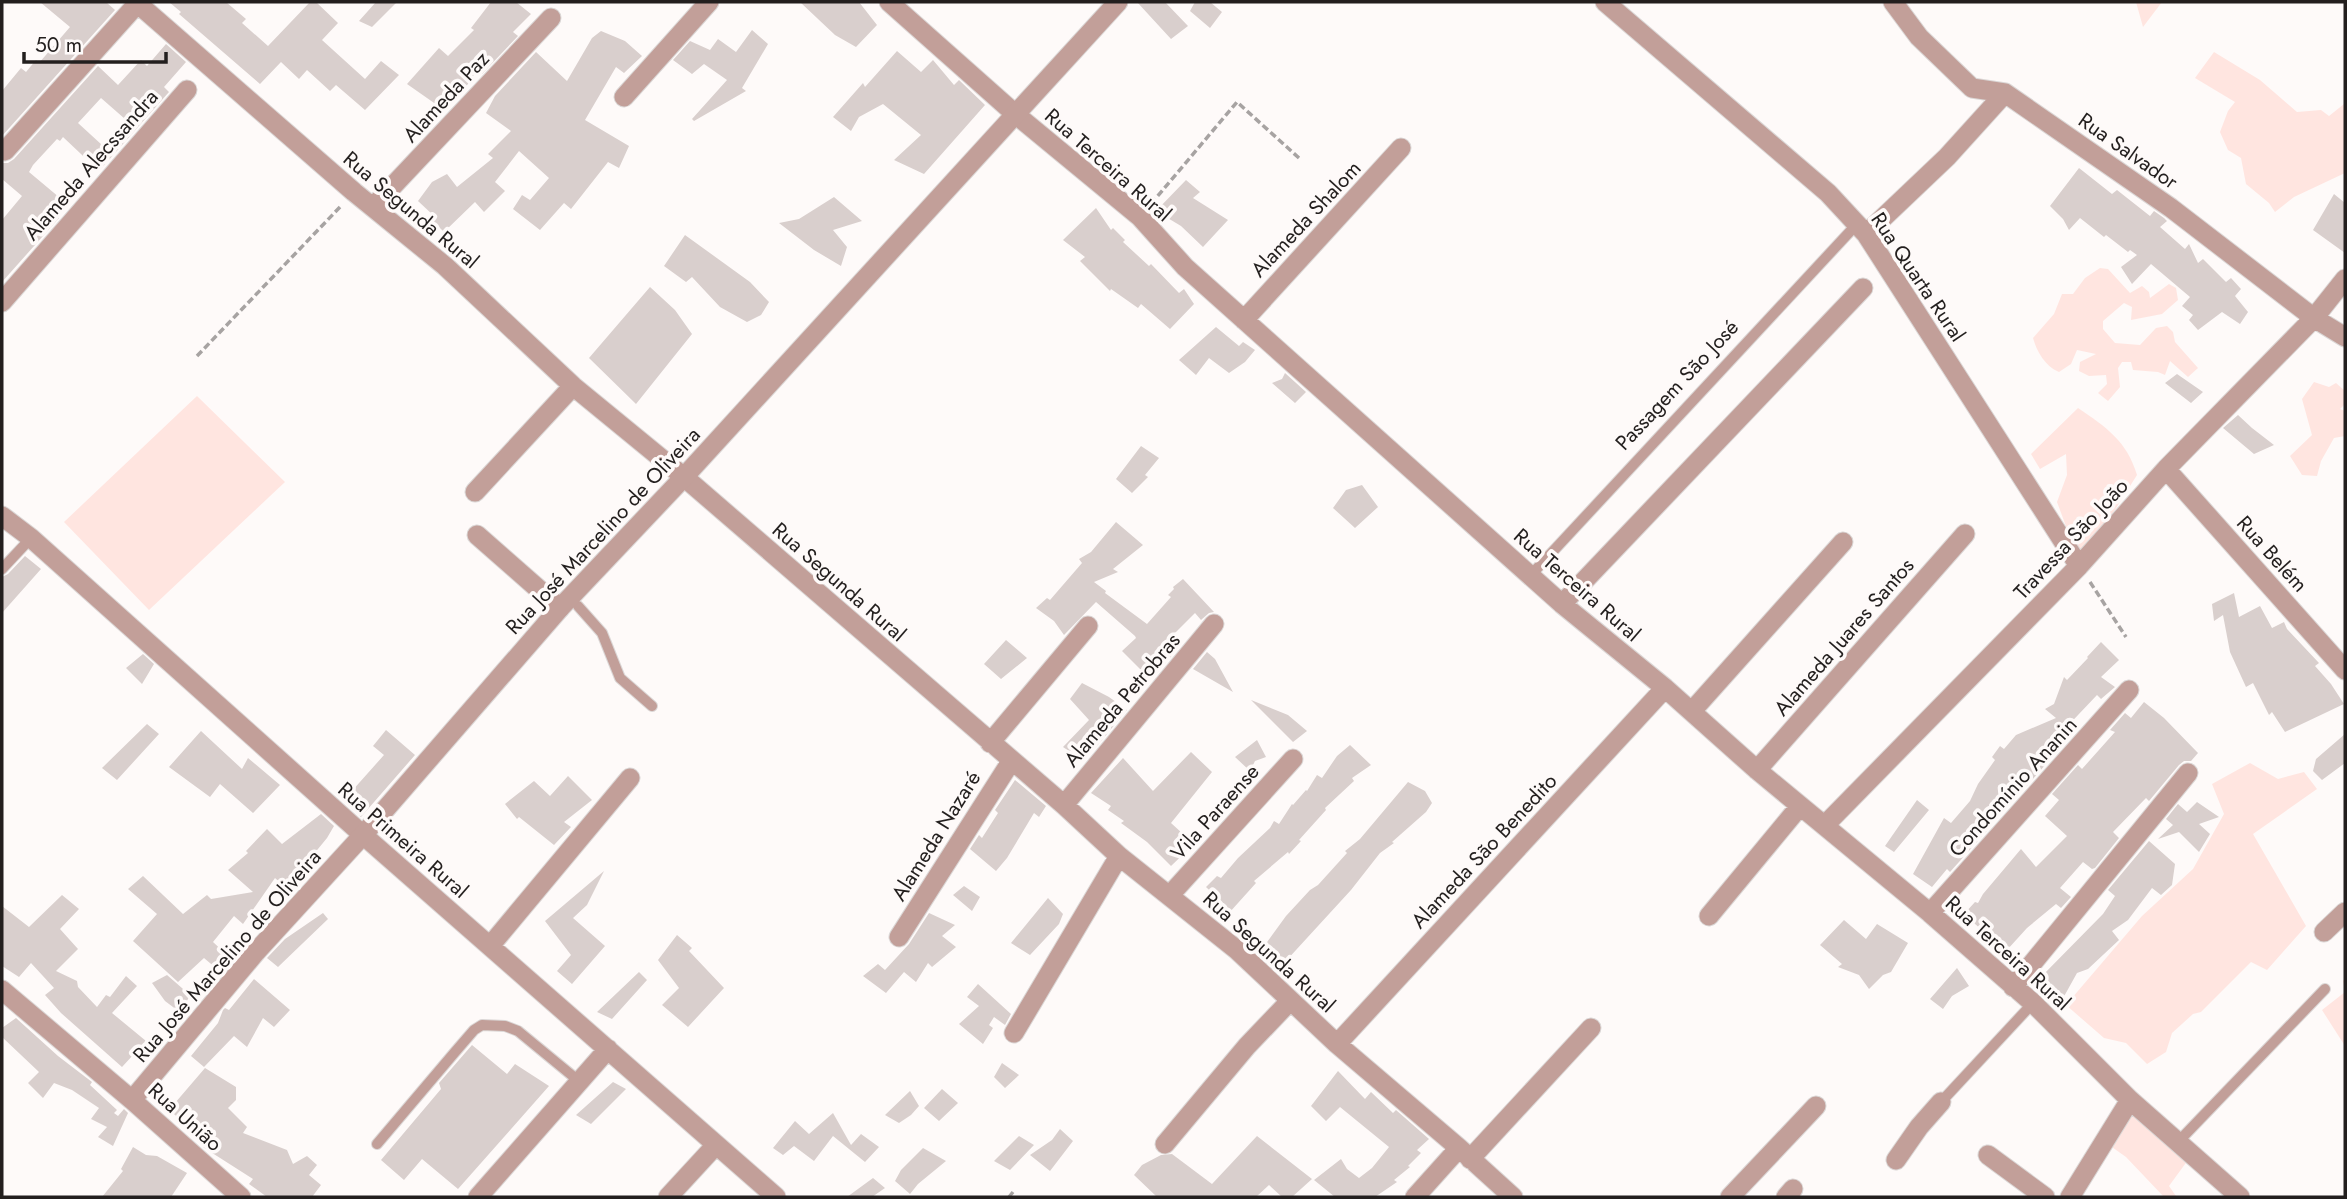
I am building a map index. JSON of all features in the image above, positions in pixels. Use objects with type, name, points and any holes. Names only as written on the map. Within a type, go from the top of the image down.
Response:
[{"type":"street","points":[[624,97],[709,2]]},
{"type":"street","name":"Rua Terceira Rural","points":[[889,2],[1014,114],[1140,216],[1185,267],[1530,576],[2033,1003],[2130,1100],[2240,1197]]},
{"type":"street","name":"Rua José Marcelino de Oliveira","points":[[132,1100],[256,952],[1118,2]]},
{"type":"street","name":"Rua Quarta Rural","points":[[1605,2],[1828,193],[1862,229],[2079,566]]},
{"type":"street","name":"Rua Salvador","points":[[1893,2],[1919,37],[1972,88],[2006,93],[2171,208],[2314,318],[2345,337]]},
{"type":"street","points":[[5,151],[137,3]]},
{"type":"street","name":"Rua Segunda Rural","points":[[137,3],[290,145],[445,265],[573,386],[1012,760],[1119,856],[1237,950],[1337,1044],[1513,1197]]},
{"type":"street","name":"Alameda Paz","points":[[373,207],[551,18]]},
{"type":"street","name":"Alameda Alecssandra","points":[[2,302],[187,90]]},
{"type":"street","name":"Passagem São José","points":[[1862,229],[1947,157],[2006,93]]},
{"type":"street","name":"Alameda Shalom","points":[[1244,320],[1401,148]]},
{"type":"street","name":"Travessa São João","points":[[1825,825],[2079,566],[2166,469],[2314,318],[2345,279]]},
{"type":"street","points":[[1562,604],[1863,288]]},
{"type":"street","points":[[475,492],[573,386]]},
{"type":"street","name":"Rua Belém","points":[[2166,469],[2345,670]]},
{"type":"street","name":"Rua Primeira Rural","points":[[2,516],[31,538],[363,835],[776,1197]]},
{"type":"street","name":"Alameda Juares Santos","points":[[1757,770],[1965,534]]},
{"type":"street","points":[[477,535],[569,604]]},
{"type":"street","points":[[1692,711],[1843,542]]},
{"type":"street","name":"Alameda Petrobras","points":[[1064,805],[1214,624]]},
{"type":"street","points":[[990,743],[1088,626]]},
{"type":"street","name":"Alameda São Benedito","points":[[1337,1044],[1665,688]]},
{"type":"street","name":"Condomínio Ananin","points":[[1930,913],[2129,691]]},
{"type":"street","name":"Vila Paraense","points":[[1170,895],[1293,759]]},
{"type":"street","name":"Alameda Nazaré","points":[[899,937],[1012,760]]},
{"type":"street","points":[[2013,987],[2188,773]]},
{"type":"street","points":[[490,946],[630,778]]},
{"type":"street","points":[[1709,916],[1800,806]]},
{"type":"street","points":[[1014,1033],[1119,856]]},
{"type":"street","points":[[2324,932],[2345,912]]},
{"type":"street","name":"Rua União","points":[[2,990],[241,1197]]},
{"type":"street","points":[[1165,1144],[1247,1046],[1290,1001]]},
{"type":"street","points":[[1415,1197],[1465,1153],[1591,1028]]},
{"type":"street","points":[[478,1197],[608,1049]]},
{"type":"street","points":[[2070,1197],[2130,1100]]},
{"type":"street","points":[[1896,1160],[1941,1102]]},
{"type":"street","points":[[1730,1197],[1816,1105]]},
{"type":"street","points":[[668,1197],[715,1146]]},
{"type":"street","points":[[1987,1155],[2045,1197]]},
{"type":"lane","name":"Passagem São José","points":[[1530,576],[1862,229]]},
{"type":"lane","points":[[2,569],[31,538]]},
{"type":"lane","points":[[569,604],[603,633],[620,678],[652,706]]},
{"type":"lane","points":[[2178,1142],[2326,989]]},
{"type":"lane","points":[[1941,1102],[2033,1003]]},
{"type":"lane","points":[[377,1144],[474,1030],[482,1025],[505,1026],[518,1031],[580,1082]]},
{"type":"path","points":[[1140,216],[1237,102],[1299,158]]},
{"type":"path","points":[[197,356],[354,192]]},
{"type":"path","points":[[2079,566],[2126,637]]},
{"type":"path","points":[[1009,1197],[1013,1192]]},
{"type":"shaded area","points":[[2136,2],[2162,2],[2143,27]]},
{"type":"shaded area","points":[[2214,52],[2260,80],[2297,112],[2321,110],[2329,116],[2344,104],[2345,173],[2294,197],[2275,212],[2269,203],[2246,184],[2241,158],[2228,150],[2220,132],[2228,111],[2235,102],[2195,78]]},
{"type":"shaded area","points":[[2100,268],[2108,269],[2130,293],[2142,286],[2149,292],[2150,298],[2169,284],[2176,288],[2178,300],[2162,314],[2131,320],[2132,307],[2124,303],[2103,321],[2103,329],[2115,343],[2140,345],[2156,328],[2167,326],[2173,332],[2175,342],[2198,368],[2188,377],[2170,361],[2165,375],[2133,370],[2131,362],[2122,362],[2118,368],[2120,387],[2108,401],[2098,393],[2107,384],[2106,375],[2089,376],[2079,371],[2080,362],[2096,354],[2077,350],[2071,364],[2059,372],[2046,362],[2033,338],[2054,314],[2062,294],[2073,294],[2085,278]]},
{"type":"shaded area","points":[[2314,382],[2329,387],[2336,383],[2345,391],[2345,404],[2340,409],[2345,411],[2345,436],[2334,438],[2321,461],[2317,476],[2302,475],[2290,456],[2312,435],[2302,399]]},
{"type":"shaded area","points":[[197,396],[285,482],[149,610],[64,522]]},
{"type":"shaded area","points":[[2078,408],[2114,436],[2128,453],[2137,475],[2082,556],[2070,537],[2057,502],[2067,475],[2066,454],[2040,469],[2031,454]]},
{"type":"shaded area","points":[[2250,763],[2278,779],[2304,772],[2317,789],[2253,834],[2306,926],[2267,970],[2251,962],[2201,1012],[2193,1014],[2172,1033],[2166,1052],[2147,1064],[2126,1043],[2104,1038],[2066,1005],[2142,916],[2193,869],[2224,814],[2212,784]]},
{"type":"shaded area","points":[[2345,992],[2345,1046],[2322,1010]]},
{"type":"shaded area","points":[[2132,1107],[2188,1160],[2169,1186],[2176,1196],[2174,1197],[2164,1197],[2126,1157],[2109,1145]]},
{"type":"building","points":[[40,2],[106,2],[115,10],[2,136],[2,91],[21,68],[26,72],[36,60],[39,63],[70,27]]},
{"type":"building","points":[[169,2],[226,2],[246,19],[242,23],[268,46],[310,2],[316,2],[338,23],[322,40],[365,79],[381,61],[399,75],[365,110],[336,85],[330,91],[307,70],[299,79],[281,62],[260,84],[179,14],[181,12]]},
{"type":"building","points":[[376,2],[397,2],[372,27],[359,21]]},
{"type":"building","points":[[491,2],[516,2],[531,14],[513,32],[518,36],[482,74],[477,70],[460,96],[451,88],[437,105],[407,84],[439,48],[448,56],[474,30],[471,28]]},
{"type":"building","points":[[800,2],[859,2],[877,25],[856,47],[835,35]]},
{"type":"building","points":[[1137,2],[1165,2],[1188,26],[1171,39]]},
{"type":"building","points":[[1195,2],[1210,2],[1222,12],[1210,28],[1190,11]]},
{"type":"building","points":[[752,30],[768,44],[742,88],[746,91],[694,121],[692,119],[727,80],[704,64],[692,74],[673,60],[690,41],[710,50],[718,39],[736,52]]},
{"type":"building","points":[[601,31],[625,41],[642,56],[624,73],[616,67],[585,120],[629,146],[619,168],[608,162],[571,209],[564,203],[540,230],[513,209],[522,195],[530,200],[549,178],[519,151],[495,182],[505,191],[484,212],[475,202],[444,232],[431,219],[434,216],[418,201],[432,182],[447,174],[457,187],[493,158],[488,154],[511,131],[486,113],[495,96],[536,52],[567,81],[592,38]]},
{"type":"building","points":[[166,44],[186,62],[164,87],[169,92],[99,171],[63,137],[60,141],[57,139],[33,165],[29,172],[66,203],[56,215],[59,218],[2,282],[2,220],[22,196],[2,179],[2,163],[14,159],[98,66],[118,85],[141,60],[147,66]],"holes":[[[101,98],[125,119],[102,145],[78,123]]]},
{"type":"building","points":[[897,51],[921,72],[933,60],[954,85],[959,80],[985,105],[924,174],[894,160],[921,135],[883,104],[859,117],[851,131],[833,117],[863,83],[865,87]]},
{"type":"building","points":[[2079,168],[2112,194],[2117,190],[2150,216],[2154,211],[2164,218],[2167,221],[2160,227],[2185,249],[2189,244],[2198,263],[2203,259],[2226,282],[2231,278],[2241,289],[2235,296],[2248,312],[2240,324],[2222,312],[2198,330],[2189,320],[2193,315],[2182,306],[2190,297],[2151,264],[2132,284],[2121,267],[2137,255],[2130,250],[2128,252],[2106,235],[2104,237],[2080,218],[2069,230],[2063,219],[2050,206]]},
{"type":"building","points":[[1186,180],[1200,192],[1193,198],[1228,220],[1203,247],[1181,226],[1156,211]]},
{"type":"building","points":[[2334,194],[2345,203],[2345,253],[2313,230]]},
{"type":"building","points":[[834,197],[862,221],[833,230],[847,247],[841,266],[814,250],[779,223],[799,219]]},
{"type":"building","points":[[1096,208],[1111,230],[1113,228],[1125,240],[1123,242],[1149,266],[1151,264],[1179,293],[1184,289],[1194,304],[1170,329],[1141,304],[1138,308],[1111,289],[1110,291],[1080,261],[1085,257],[1063,240]]},
{"type":"building","points":[[685,235],[750,282],[769,302],[761,315],[747,322],[720,307],[692,277],[686,282],[664,266]]},
{"type":"building","points":[[650,287],[675,310],[692,334],[636,404],[589,358]]},
{"type":"building","points":[[1216,327],[1239,346],[1243,342],[1255,350],[1245,362],[1229,373],[1209,358],[1196,375],[1179,360]]},
{"type":"building","points":[[1285,373],[1306,392],[1295,403],[1272,383],[1282,379]]},
{"type":"building","points":[[2177,374],[2203,392],[2191,403],[2165,383]]},
{"type":"building","points":[[2238,415],[2274,445],[2254,454],[2223,428]]},
{"type":"building","points":[[1141,446],[1159,458],[1145,475],[1148,477],[1132,493],[1116,479]]},
{"type":"building","points":[[1362,485],[1378,507],[1355,528],[1333,508],[1346,490]]},
{"type":"building","points":[[1116,522],[1143,545],[1113,569],[1118,572],[1094,582],[1106,591],[1105,593],[1147,624],[1171,597],[1168,595],[1173,587],[1183,579],[1214,612],[1201,620],[1195,613],[1164,644],[1174,653],[1157,673],[1149,678],[1122,651],[1135,636],[1096,602],[1064,635],[1054,621],[1036,608],[1047,598],[1050,600],[1082,563],[1079,559],[1091,552]]},
{"type":"building","points":[[25,556],[41,569],[2,613],[2,577]]},
{"type":"building","points":[[2234,593],[2239,617],[2260,606],[2272,628],[2284,622],[2287,629],[2319,663],[2315,666],[2344,704],[2285,732],[2272,712],[2269,715],[2253,683],[2246,687],[2230,652],[2223,615],[2214,621],[2212,604]]},
{"type":"building","points":[[1006,640],[1027,658],[1001,679],[984,664]]},
{"type":"building","points":[[2101,642],[2119,660],[2101,677],[2115,687],[2101,699],[2097,695],[2060,734],[2066,739],[2060,748],[2026,787],[2022,783],[2011,794],[1989,821],[1993,824],[1950,872],[1947,869],[1932,887],[1913,874],[1944,818],[1951,823],[1970,801],[1995,760],[1992,757],[2000,746],[2004,749],[2016,735],[2056,718],[2045,709],[2054,704],[2064,677],[2067,680]]},
{"type":"building","points":[[1207,652],[1215,659],[1233,692],[1193,669]]},
{"type":"building","points":[[143,654],[154,664],[142,684],[126,668]]},
{"type":"building","points":[[1082,683],[1127,710],[1096,747],[1081,759],[1063,747],[1089,720],[1070,699]]},
{"type":"building","points":[[1251,700],[1288,715],[1307,731],[1293,742]]},
{"type":"building","points":[[2144,702],[2164,718],[2198,753],[2191,761],[2184,761],[2179,765],[2149,801],[2146,798],[2113,832],[2119,838],[2095,868],[2092,869],[2083,862],[2060,888],[2071,897],[2061,908],[2056,904],[2027,928],[2007,950],[1964,914],[1975,902],[1978,903],[2021,849],[2036,867],[2067,836],[2045,816],[2059,800],[2052,794],[2078,765],[2082,769],[2115,732],[2110,730],[2125,713],[2131,718]]},
{"type":"building","points":[[147,724],[159,734],[117,780],[102,768]]},
{"type":"building","points":[[386,730],[415,755],[361,817],[343,801],[384,755],[373,746]]},
{"type":"building","points":[[201,731],[242,769],[248,758],[280,785],[253,813],[220,784],[210,797],[169,767]]},
{"type":"building","points":[[2345,734],[2345,763],[2322,780],[2313,771],[2316,759]]},
{"type":"building","points":[[1257,740],[1266,757],[1255,761],[1250,771],[1235,757]]},
{"type":"building","points":[[1350,745],[1371,765],[1352,778],[1354,781],[1325,808],[1299,840],[1301,841],[1289,854],[1288,852],[1254,881],[1256,883],[1229,913],[1223,903],[1206,887],[1217,876],[1221,878],[1274,821],[1279,824],[1317,775],[1322,778],[1337,756]]},
{"type":"building","points":[[1191,752],[1212,772],[1171,823],[1194,844],[1171,866],[1147,842],[1121,823],[1124,821],[1108,810],[1111,806],[1091,793],[1123,758],[1153,791]]},
{"type":"building","points":[[568,776],[592,800],[564,822],[571,827],[554,845],[519,817],[517,819],[505,804],[534,781],[550,796]]},
{"type":"building","points":[[1015,780],[1046,806],[1039,817],[1034,813],[996,871],[970,849],[979,835],[982,838],[998,813],[995,810]]},
{"type":"building","points":[[1408,782],[1425,791],[1432,803],[1426,812],[1380,853],[1351,890],[1285,962],[1265,945],[1286,916],[1318,885],[1347,853],[1345,851],[1360,839]]},
{"type":"building","points":[[1917,800],[1929,810],[1894,852],[1885,846]]},
{"type":"building","points":[[2197,802],[2219,817],[2199,824],[2210,834],[2199,852],[2179,832],[2158,839],[2173,825],[2166,819],[2178,804],[2187,812]]},
{"type":"building","points":[[321,814],[334,826],[286,888],[275,878],[243,924],[234,916],[213,942],[227,955],[217,969],[204,958],[178,982],[133,941],[157,914],[128,889],[143,876],[183,914],[207,895],[211,899],[253,892],[228,870],[248,853],[246,851],[267,829],[282,844]]},
{"type":"building","points":[[2149,841],[2175,864],[2172,885],[2161,895],[2152,888],[2128,920],[2112,931],[2119,940],[2088,969],[2077,973],[2062,1000],[2039,979],[2103,914],[2115,896],[2108,890]]},
{"type":"building","points":[[604,871],[587,905],[573,918],[605,946],[572,984],[557,971],[571,955],[545,921]]},
{"type":"building","points":[[964,886],[980,897],[972,911],[953,895]]},
{"type":"building","points":[[62,895],[79,909],[60,929],[78,949],[56,971],[77,981],[78,987],[97,1007],[106,995],[110,997],[126,976],[137,986],[112,1013],[146,1041],[122,1067],[61,1013],[45,995],[54,988],[31,963],[19,977],[2,966],[2,906],[29,927]]},
{"type":"building","points":[[1048,898],[1063,914],[1059,924],[1030,955],[1011,943]]},
{"type":"building","points":[[323,913],[328,919],[278,967],[267,958],[285,939]]},
{"type":"building","points":[[929,913],[955,925],[942,936],[956,947],[932,967],[928,963],[916,982],[904,972],[886,993],[863,976],[878,964],[885,970],[909,944]]},
{"type":"building","points":[[1844,920],[1866,939],[1877,924],[1908,943],[1891,972],[1883,975],[1869,989],[1859,975],[1838,967],[1842,964],[1820,945]]},
{"type":"building","points":[[677,935],[692,948],[689,951],[724,988],[688,1027],[662,1005],[679,988],[658,960]]},
{"type":"building","points":[[1957,968],[1969,986],[1952,996],[1943,1009],[1930,999]]},
{"type":"building","points":[[639,972],[647,980],[612,1019],[597,1012]]},
{"type":"building","points":[[167,975],[190,995],[181,1013],[165,1001],[152,983]]},
{"type":"building","points":[[254,979],[290,1010],[274,1027],[263,1018],[247,1047],[234,1036],[204,1067],[191,1056],[218,1023],[223,1010],[229,1010]]},
{"type":"building","points":[[978,984],[1011,1014],[1005,1025],[994,1017],[989,1025],[993,1028],[983,1044],[959,1024],[979,1006],[967,997]]},
{"type":"building","points":[[16,1018],[92,1082],[90,1085],[117,1110],[114,1113],[118,1116],[124,1109],[128,1113],[113,1146],[98,1137],[107,1127],[91,1119],[99,1108],[72,1090],[54,1083],[43,1098],[28,1083],[39,1072],[2,1037],[2,1028]]},
{"type":"building","points":[[472,1045],[507,1074],[515,1064],[549,1086],[458,1189],[422,1159],[404,1180],[381,1160],[441,1089],[439,1083]]},
{"type":"building","points":[[1002,1063],[1019,1075],[1005,1088],[994,1077]]},
{"type":"building","points":[[205,1068],[236,1087],[236,1100],[228,1108],[247,1127],[243,1133],[287,1150],[293,1164],[307,1156],[317,1165],[309,1175],[321,1185],[312,1197],[267,1197],[249,1184],[253,1179],[203,1147],[208,1142],[169,1110]]},
{"type":"building","points":[[1338,1071],[1365,1099],[1371,1092],[1393,1113],[1396,1110],[1429,1139],[1417,1150],[1421,1153],[1408,1166],[1410,1167],[1394,1180],[1397,1182],[1375,1197],[1335,1197],[1314,1180],[1341,1159],[1347,1169],[1359,1178],[1372,1168],[1389,1147],[1340,1107],[1326,1121],[1311,1106]]},
{"type":"building","points":[[613,1082],[626,1089],[591,1124],[576,1115]]},
{"type":"building","points":[[942,1089],[958,1103],[939,1121],[924,1108]]},
{"type":"building","points":[[910,1091],[919,1106],[911,1115],[899,1123],[885,1115]]},
{"type":"building","points":[[833,1113],[851,1145],[861,1134],[879,1147],[865,1162],[833,1136],[814,1161],[794,1146],[783,1155],[773,1148],[795,1121],[809,1134]]},
{"type":"building","points":[[1060,1129],[1073,1141],[1050,1171],[1030,1155],[1052,1140]]},
{"type":"building","points":[[1019,1136],[1034,1145],[1010,1170],[994,1161]]},
{"type":"building","points":[[1257,1136],[1312,1179],[1292,1197],[1282,1197],[1269,1185],[1256,1197],[1157,1197],[1134,1175],[1142,1165],[1161,1155],[1172,1154],[1212,1184]]},
{"type":"building","points":[[133,1147],[146,1155],[157,1156],[187,1173],[171,1197],[102,1197],[123,1171],[121,1169]]},
{"type":"building","points":[[923,1148],[946,1161],[910,1194],[895,1181],[901,1170]]},
{"type":"building","points":[[873,1178],[885,1188],[872,1197],[847,1197]]}]
